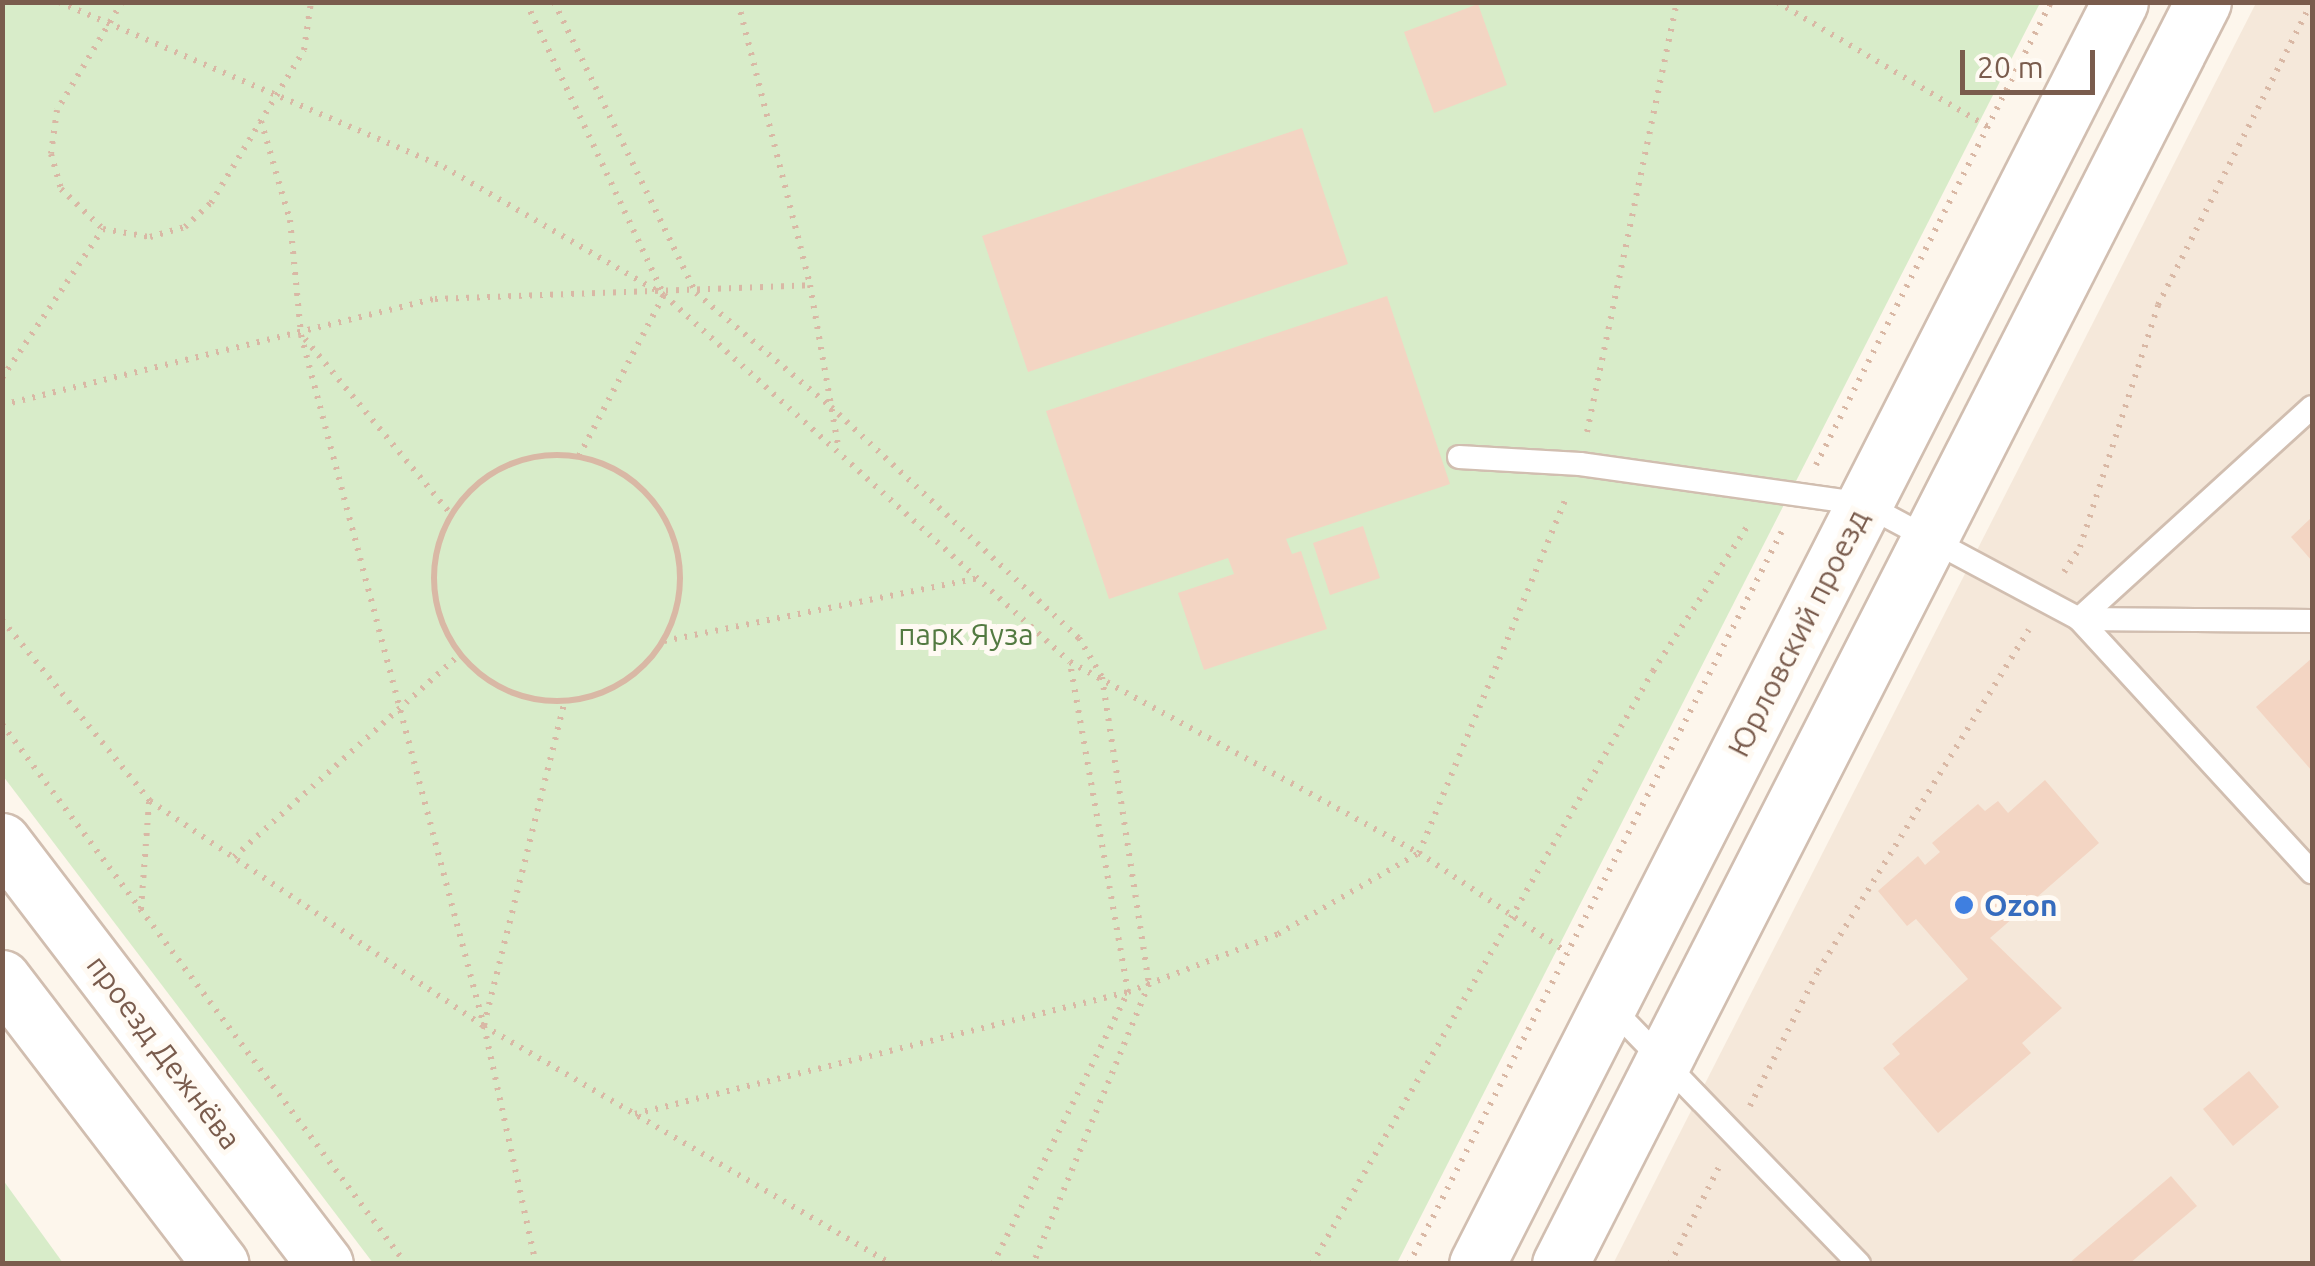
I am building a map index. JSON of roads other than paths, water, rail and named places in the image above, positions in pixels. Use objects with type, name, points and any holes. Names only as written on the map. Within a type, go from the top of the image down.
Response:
[{"type":"main road","name":"Юрловский проезд","points":[[1477,1264],[2120,2]]},
{"type":"main road","points":[[1560,1264],[2202,2]]},
{"type":"main road","name":"проезд Дежнёва","points":[[2,841],[325,1264]]},
{"type":"main road","points":[[2,978],[221,1264]]},
{"type":"lane","points":[[2079,620],[2312,406]]},
{"type":"lane","points":[[1459,457],[1580,464],[1864,504],[2079,620],[2312,872]]},
{"type":"lane","points":[[2079,620],[2312,621]]},
{"type":"lane","points":[[1608,1005],[1859,1264]]},
{"type":"place","name":"Ozon","points":[[1964,905]]},
{"type":"park label","name":"парк Яуза","points":[[966,634]]}]
